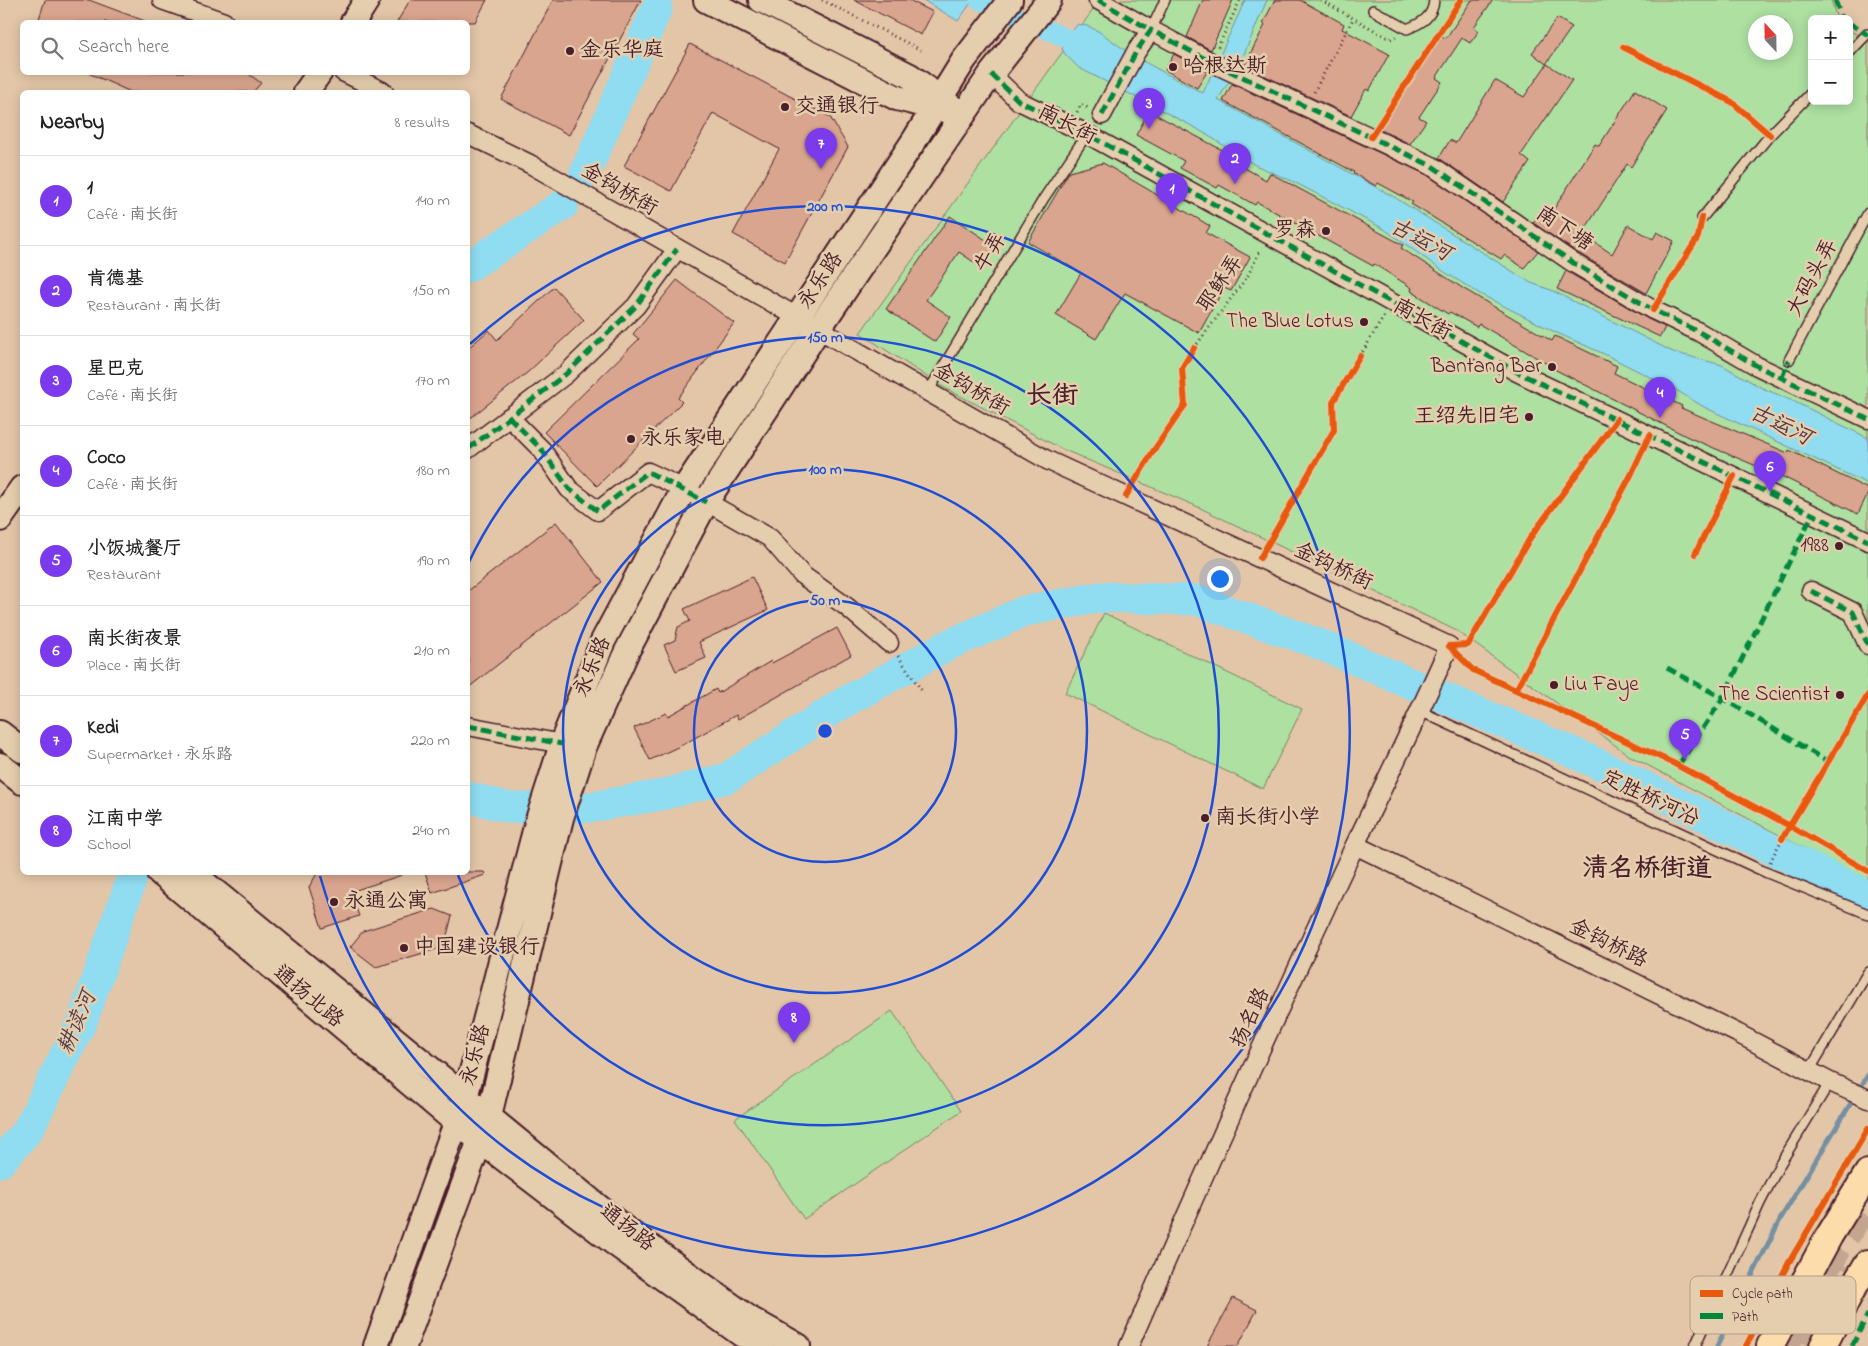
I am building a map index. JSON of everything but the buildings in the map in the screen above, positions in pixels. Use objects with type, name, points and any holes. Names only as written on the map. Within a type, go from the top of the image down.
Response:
[{"type":"main road","points":[[354,20],[368,0]]},
{"type":"main road","points":[[706,0],[897,98],[938,103]]},
{"type":"main road","points":[[761,0],[910,76],[938,103],[963,115]]},
{"type":"main road","name":"永乐路","points":[[404,1346],[489,1116],[550,818],[554,767],[603,641],[684,489],[938,103],[964,60],[1010,0]]},
{"type":"main road","name":"永乐路","points":[[376,1346],[465,1098],[550,818],[577,770],[584,747],[627,651],[706,502],[819,328],[991,74],[1049,0]]},
{"type":"main road","points":[[307,90],[318,75]]},
{"type":"main road","points":[[0,519],[20,491]]},
{"type":"main road","points":[[0,732],[20,748]]},
{"type":"main road","points":[[0,765],[20,780]]},
{"type":"main road","name":"通扬北路","points":[[163,875],[456,1122]]},
{"type":"main road","name":"通扬北路","points":[[195,875],[465,1098]]},
{"type":"main road","name":"通扬路","points":[[465,1098],[624,1228],[750,1319],[798,1346]]},
{"type":"main road","name":"通扬路","points":[[456,1122],[613,1242],[741,1334],[762,1346]]},
{"type":"main road","points":[[1808,1276],[1829,1236],[1868,1172]]},
{"type":"main road","points":[[1856,1283],[1868,1263]]},
{"type":"main road","points":[[1770,1346],[1776,1334]]},
{"type":"main road","points":[[1823,1346],[1829,1334]]},
{"type":"street","points":[[162,0],[218,20]]},
{"type":"street","points":[[1098,0],[1213,63]]},
{"type":"street","points":[[1102,115],[1136,52],[1151,30]]},
{"type":"street","name":"南下塘","points":[[1213,63],[1432,166],[1572,262],[1653,310],[1699,332],[1757,366],[1868,419]]},
{"type":"street","name":"南长街","points":[[991,74],[1019,101],[1087,134],[1517,372],[1868,541]]},
{"type":"street","points":[[350,75],[380,90]]},
{"type":"street","name":"金钩桥街","points":[[470,135],[530,164],[1047,460],[1450,646],[1441,664]]},
{"type":"street","points":[[470,447],[566,374],[636,306],[677,249]]},
{"type":"street","points":[[509,417],[542,450],[569,489],[598,511],[648,472],[684,489],[770,538],[802,575],[847,607],[889,644]]},
{"type":"street","points":[[1811,591],[1853,612],[1868,645]]},
{"type":"street","name":"扬名路","points":[[1130,1346],[1207,1167],[1355,845],[1441,664]]},
{"type":"street","points":[[470,726],[562,744]]},
{"type":"street","name":"金钩桥路","points":[[1355,845],[1868,1099]]},
{"type":"lane","points":[[1151,30],[1165,0]]},
{"type":"lane","points":[[1373,10],[1407,29],[1420,24],[1431,14],[1434,0]]},
{"type":"lane","points":[[1853,48],[1867,34]]},
{"type":"lane","points":[[1702,218],[1770,135],[1808,96]]},
{"type":"lane","name":"牛弄","points":[[928,392],[1044,198],[1087,134]]},
{"type":"lane","name":"大码头弄","points":[[1789,360],[1868,213]]},
{"type":"lane","name":"定胜桥河沿","points":[[1420,711],[1765,872],[1868,914]]},
{"type":"lane","points":[[1809,1071],[1868,972]]},
{"type":"lane","points":[[1727,1276],[1772,1179],[1835,1084]]},
{"type":"lane","points":[[1695,1346],[1701,1334]]},
{"type":"path","points":[[822,0],[924,51]]},
{"type":"path","points":[[1213,63],[1240,0]]},
{"type":"path","points":[[1321,0],[1390,39],[1401,36],[1407,29]]},
{"type":"path","points":[[1307,106],[1353,19]]},
{"type":"path","points":[[1360,356],[1392,302]]},
{"type":"path","points":[[889,644],[922,691]]},
{"type":"path","points":[[1765,872],[1782,839]]},
{"type":"green space","points":[[1100,0],[1831,0],[1836,15],[1808,15],[1808,105],[1853,105],[1853,32],[1868,41],[1868,882],[1630,756],[1457,631],[1196,506],[1062,449],[941,386],[860,333]]},
{"type":"green space","points":[[1104,613],[1302,709],[1263,789],[1065,693]]},
{"type":"green space","points":[[892,1011],[961,1111],[804,1219],[735,1119]]},
{"type":"water","points":[[923,0],[973,0],[958,21]]},
{"type":"water","points":[[1245,0],[1267,0],[1242,59],[1218,100],[1394,197],[1531,283],[1551,290],[1673,352],[1722,365],[1762,388],[1868,438],[1868,484],[1704,407],[1676,390],[1480,294],[1443,271],[1384,229],[1294,182],[1255,165],[1196,128],[1079,68],[1062,49],[1066,38],[1078,24],[1085,25],[1098,31],[1146,63],[1203,93]]},
{"type":"waterway","name":"古运河","points":[[979,0],[1066,38],[1086,51]]},
{"type":"waterway","points":[[585,173],[657,8]]},
{"type":"waterway","name":"耕读河","points":[[470,266],[563,205]]},
{"type":"waterway","points":[[470,798],[510,808],[591,807],[661,795],[727,778],[843,703],[946,646],[1025,611],[1101,597],[1196,600],[1314,642],[1588,759],[1868,896]]},
{"type":"waterway","name":"耕读河","points":[[0,1162],[28,1130],[83,1019],[133,875]]},
{"type":"waterway","points":[[1752,1276],[1781,1218],[1868,1075]]},
{"type":"waterway","points":[[1717,1346],[1723,1334]]},
{"type":"tunnel","points":[[1822,1276],[1868,1200]]},
{"type":"tunnel","points":[[1842,1276],[1847,1266]]},
{"type":"tunnel","points":[[1785,1346],[1791,1334]]},
{"type":"tunnel","points":[[1809,1346],[1815,1334]]},
{"type":"marked path","points":[[1098,0],[1151,30]]},
{"type":"marked path","points":[[1835,0],[1841,15]]},
{"type":"marked path","points":[[1853,26],[1868,35]]},
{"type":"marked path","points":[[1102,115],[1136,52],[1151,30],[1211,62]]},
{"type":"marked path","points":[[1215,64],[1432,166],[1572,262],[1653,310],[1699,332],[1757,366],[1868,419]]},
{"type":"marked path","points":[[991,74],[1019,101],[1087,134],[1517,372],[1868,541]]},
{"type":"marked path","points":[[470,447],[566,374],[636,306],[677,249]]},
{"type":"marked path","points":[[1782,377],[1789,360]]},
{"type":"marked path","points":[[509,417],[542,450],[569,489],[598,511],[648,472],[706,502]]},
{"type":"marked path","points":[[1678,766],[1723,698],[1813,513]]},
{"type":"marked path","points":[[1811,591],[1853,612],[1868,645]]},
{"type":"marked path","points":[[1667,668],[1723,698],[1828,762]]},
{"type":"marked path","points":[[470,726],[562,744]]},
{"type":"marked path","points":[[1852,1346],[1868,1314]]},
{"type":"cycle path","points":[[1371,137],[1461,0]]},
{"type":"cycle path","points":[[1623,47],[1732,102],[1770,135]]},
{"type":"cycle path","points":[[1653,310],[1698,237],[1702,218]]},
{"type":"cycle path","points":[[1126,496],[1152,453],[1185,405],[1182,368],[1194,348]]},
{"type":"cycle path","points":[[1260,558],[1334,430],[1333,402],[1360,356]]},
{"type":"cycle path","points":[[1449,646],[1468,645],[1530,538],[1617,419]]},
{"type":"cycle path","points":[[1516,690],[1630,477],[1650,435]]},
{"type":"cycle path","points":[[1695,554],[1734,476]]},
{"type":"cycle path","points":[[1449,646],[1473,670],[1673,763],[1790,826],[1868,871]]},
{"type":"cycle path","points":[[1782,839],[1868,695]]},
{"type":"cycle path","points":[[1782,1276],[1868,1129]]},
{"type":"cycle path","points":[[1746,1346],[1752,1334]]},
{"type":"place","name":"金乐华庭","points":[[570,51]]},
{"type":"place","name":"哈根达斯","points":[[1173,67]]},
{"type":"place","name":"交通银行","points":[[785,107]]},
{"type":"place","name":"星巴克","points":[[1149,129]]},
{"type":"place","name":"Kedi","points":[[821,169]]},
{"type":"place","name":"肯德基","points":[[1235,184]]},
{"type":"place","name":"1","points":[[1172,214]]},
{"type":"place","name":"罗森","points":[[1326,231]]},
{"type":"place","name":"The Blue Lotus","points":[[1364,322]]},
{"type":"place","name":"Bantang Bar","points":[[1552,367]]},
{"type":"place","name":"王绍先旧宅","points":[[1529,417]]},
{"type":"place","name":"Coco","points":[[1660,418]]},
{"type":"place","name":"永乐家电","points":[[631,439]]},
{"type":"place","name":"南长街夜景","points":[[1770,492]]},
{"type":"place","name":"1988","points":[[1839,546]]},
{"type":"place","name":"Liu Faye","points":[[1554,685]]},
{"type":"place","name":"The Scientist","points":[[1840,695]]},
{"type":"place","name":"小饭城餐厅","points":[[1685,760]]},
{"type":"place","name":"南长街小学","points":[[1205,818]]},
{"type":"place","name":"永通公寓","points":[[334,902]]},
{"type":"place","name":"中国建设银行","points":[[404,948]]},
{"type":"place","name":"江南中学","points":[[794,1043]]},
{"type":"district","name":"长街","points":[[1052,397]]},
{"type":"district","name":"清名桥街道","points":[[1647,870]]}]
